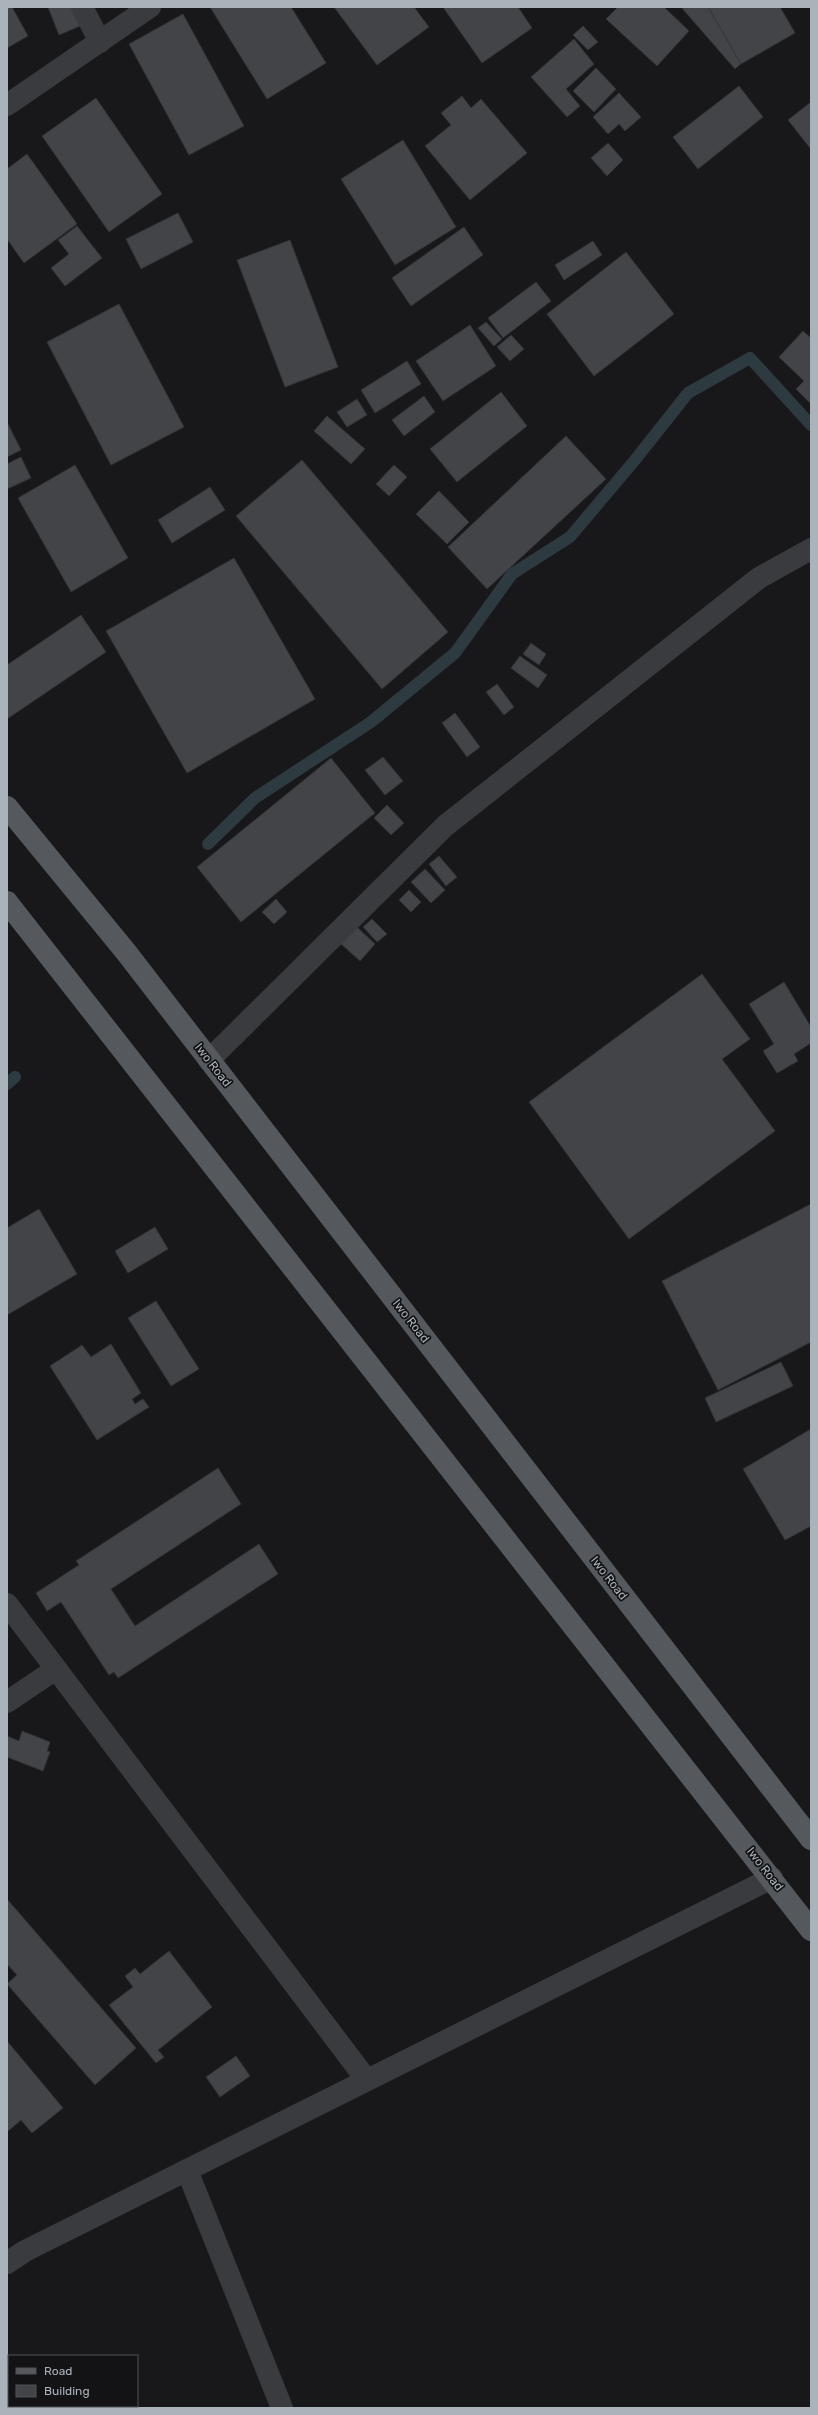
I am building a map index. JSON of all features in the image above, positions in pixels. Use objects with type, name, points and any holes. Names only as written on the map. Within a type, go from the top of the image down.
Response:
[{"type":"main road","name":"Iwo Road","points":[[7,807],[126,952],[811,1839]]},
{"type":"main road","name":"Iwo Road","points":[[7,902],[772,1878],[811,1930]]},
{"type":"street","points":[[82,7],[100,42]]},
{"type":"street","points":[[7,106],[150,7]]},
{"type":"street","points":[[210,1060],[444,826],[759,578],[811,549]]},
{"type":"street","points":[[7,1604],[366,2079]]},
{"type":"street","points":[[7,1702],[56,1668]]},
{"type":"street","points":[[7,2263],[24,2251],[366,2079],[772,1878]]},
{"type":"street","points":[[187,2170],[282,2408]]},
{"type":"building","points":[[7,7],[12,7],[28,36],[7,48]]},
{"type":"building","points":[[48,7],[72,7],[80,26],[59,35]]},
{"type":"building","points":[[210,7],[291,7],[326,63],[267,99]]},
{"type":"building","points":[[334,7],[414,7],[429,27],[377,65]]},
{"type":"building","points":[[443,7],[518,7],[532,28],[482,63]]},
{"type":"building","points":[[618,7],[664,7],[689,31],[657,66],[606,19]]},
{"type":"building","points":[[681,7],[771,7],[786,24],[735,69]]},
{"type":"building","points":[[708,7],[780,7],[795,33],[741,64]]},
{"type":"building","points":[[183,14],[244,126],[189,155],[129,44]]},
{"type":"building","points":[[583,26],[598,42],[588,50],[573,35]]},
{"type":"building","points":[[574,39],[594,64],[566,89],[580,106],[567,117],[531,77]]},
{"type":"building","points":[[596,68],[616,89],[594,112],[573,91]]},
{"type":"building","points":[[739,86],[763,117],[698,169],[673,137]]},
{"type":"building","points":[[619,93],[641,117],[625,131],[619,124],[608,134],[593,117]]},
{"type":"building","points":[[462,96],[471,108],[481,99],[527,153],[470,200],[425,146],[451,125],[441,113]]},
{"type":"building","points":[[96,98],[162,194],[109,232],[42,136]]},
{"type":"building","points":[[811,102],[811,147],[810,148],[788,120]]},
{"type":"building","points":[[403,140],[456,227],[395,265],[341,179]]},
{"type":"building","points":[[608,143],[623,160],[607,176],[591,158]]},
{"type":"building","points":[[27,154],[77,224],[24,263],[7,239],[7,169]]},
{"type":"building","points":[[178,213],[193,242],[141,269],[126,239]]},
{"type":"building","points":[[77,226],[102,258],[65,286],[51,268],[69,254],[58,240]]},
{"type":"building","points":[[464,227],[483,255],[411,306],[392,278]]},
{"type":"building","points":[[290,240],[338,367],[285,387],[237,260]]},
{"type":"building","points":[[593,241],[602,255],[564,280],[555,265]]},
{"type":"building","points":[[626,252],[674,314],[594,376],[547,314]]},
{"type":"building","points":[[536,282],[551,301],[503,338],[488,318]]},
{"type":"building","points":[[119,304],[184,427],[111,465],[47,342]]},
{"type":"building","points":[[486,322],[502,339],[494,346],[478,328]]},
{"type":"building","points":[[470,325],[496,366],[443,401],[416,361]]},
{"type":"building","points":[[803,331],[811,338],[811,404],[796,389],[804,381],[779,357]]},
{"type":"building","points":[[511,335],[524,349],[510,361],[497,347]]},
{"type":"building","points":[[407,361],[421,384],[375,413],[361,390]]},
{"type":"building","points":[[501,392],[527,426],[457,482],[430,449]]},
{"type":"building","points":[[424,396],[435,412],[404,436],[392,420]]},
{"type":"building","points":[[357,399],[367,415],[347,427],[337,412]]},
{"type":"building","points":[[327,416],[365,449],[351,464],[314,431]]},
{"type":"building","points":[[7,422],[21,450],[7,457]]},
{"type":"building","points":[[566,436],[606,479],[487,589],[448,547]]},
{"type":"building","points":[[21,457],[31,478],[7,489],[7,464]]},
{"type":"building","points":[[302,460],[448,632],[382,689],[236,516]]},
{"type":"building","points":[[75,465],[128,558],[71,592],[18,498]]},
{"type":"building","points":[[394,465],[407,477],[389,496],[376,484]]},
{"type":"building","points":[[210,487],[225,510],[172,543],[158,520]]},
{"type":"building","points":[[439,491],[469,522],[447,544],[416,514]]},
{"type":"building","points":[[234,558],[315,699],[187,773],[106,631]]},
{"type":"building","points":[[81,615],[106,652],[7,719],[7,665]]},
{"type":"building","points":[[531,643],[546,654],[539,665],[523,654]]},
{"type":"building","points":[[520,656],[547,675],[538,688],[511,668]]},
{"type":"building","points":[[497,684],[514,707],[504,715],[486,692]]},
{"type":"building","points":[[455,713],[480,747],[467,757],[442,723]]},
{"type":"building","points":[[383,757],[403,781],[385,795],[365,770]]},
{"type":"building","points":[[331,758],[375,813],[241,922],[197,867]]},
{"type":"building","points":[[387,805],[404,823],[391,835],[374,818]]},
{"type":"building","points":[[439,856],[457,877],[446,886],[429,864]]},
{"type":"building","points":[[425,869],[445,890],[431,903],[411,882]]},
{"type":"building","points":[[409,890],[421,902],[411,912],[399,900]]},
{"type":"building","points":[[276,899],[287,912],[274,924],[262,912]]},
{"type":"building","points":[[372,919],[387,934],[377,942],[363,927]]},
{"type":"building","points":[[356,926],[375,944],[360,961],[340,943]]},
{"type":"building","points":[[702,974],[750,1039],[722,1059],[775,1131],[629,1239],[529,1102]]},
{"type":"building","points":[[784,982],[811,1027],[811,1043],[794,1054],[798,1061],[777,1073],[763,1051],[774,1044],[749,1004]]},
{"type":"building","points":[[811,1204],[811,1342],[718,1390],[662,1281]]},
{"type":"building","points":[[39,1209],[77,1274],[7,1315],[7,1228]]},
{"type":"building","points":[[155,1227],[168,1249],[128,1273],[115,1251]]},
{"type":"building","points":[[156,1301],[199,1369],[171,1386],[128,1318]]},
{"type":"building","points":[[111,1344],[141,1393],[132,1399],[135,1404],[143,1399],[149,1407],[97,1440],[50,1366],[82,1345],[91,1357]]},
{"type":"building","points":[[781,1362],[793,1386],[716,1422],[705,1398]]},
{"type":"building","points":[[811,1429],[811,1526],[785,1540],[743,1469]]},
{"type":"building","points":[[218,1468],[241,1504],[111,1589],[135,1626],[259,1544],[278,1574],[118,1678],[114,1672],[109,1675],[61,1602],[47,1611],[36,1593],[79,1565],[76,1561]]},
{"type":"building","points":[[22,1731],[50,1742],[47,1751],[50,1752],[43,1771],[7,1757],[7,1736],[19,1741]]},
{"type":"building","points":[[7,1899],[136,2048],[95,2085],[7,1984],[17,1975],[7,1964]]},
{"type":"building","points":[[169,1951],[212,2007],[158,2050],[164,2057],[156,2063],[109,2005],[133,1987],[125,1976],[135,1968],[140,1974]]},
{"type":"building","points":[[7,2041],[63,2108],[32,2133],[21,2120],[7,2132]]},
{"type":"building","points":[[236,2056],[250,2076],[220,2097],[206,2077]]},
{"type":"waterway","points":[[208,844],[255,798],[371,722],[455,653],[512,574],[570,537],[635,460],[688,393],[750,358],[811,425]]},
{"type":"waterway","points":[[7,1084],[15,1077]]}]
